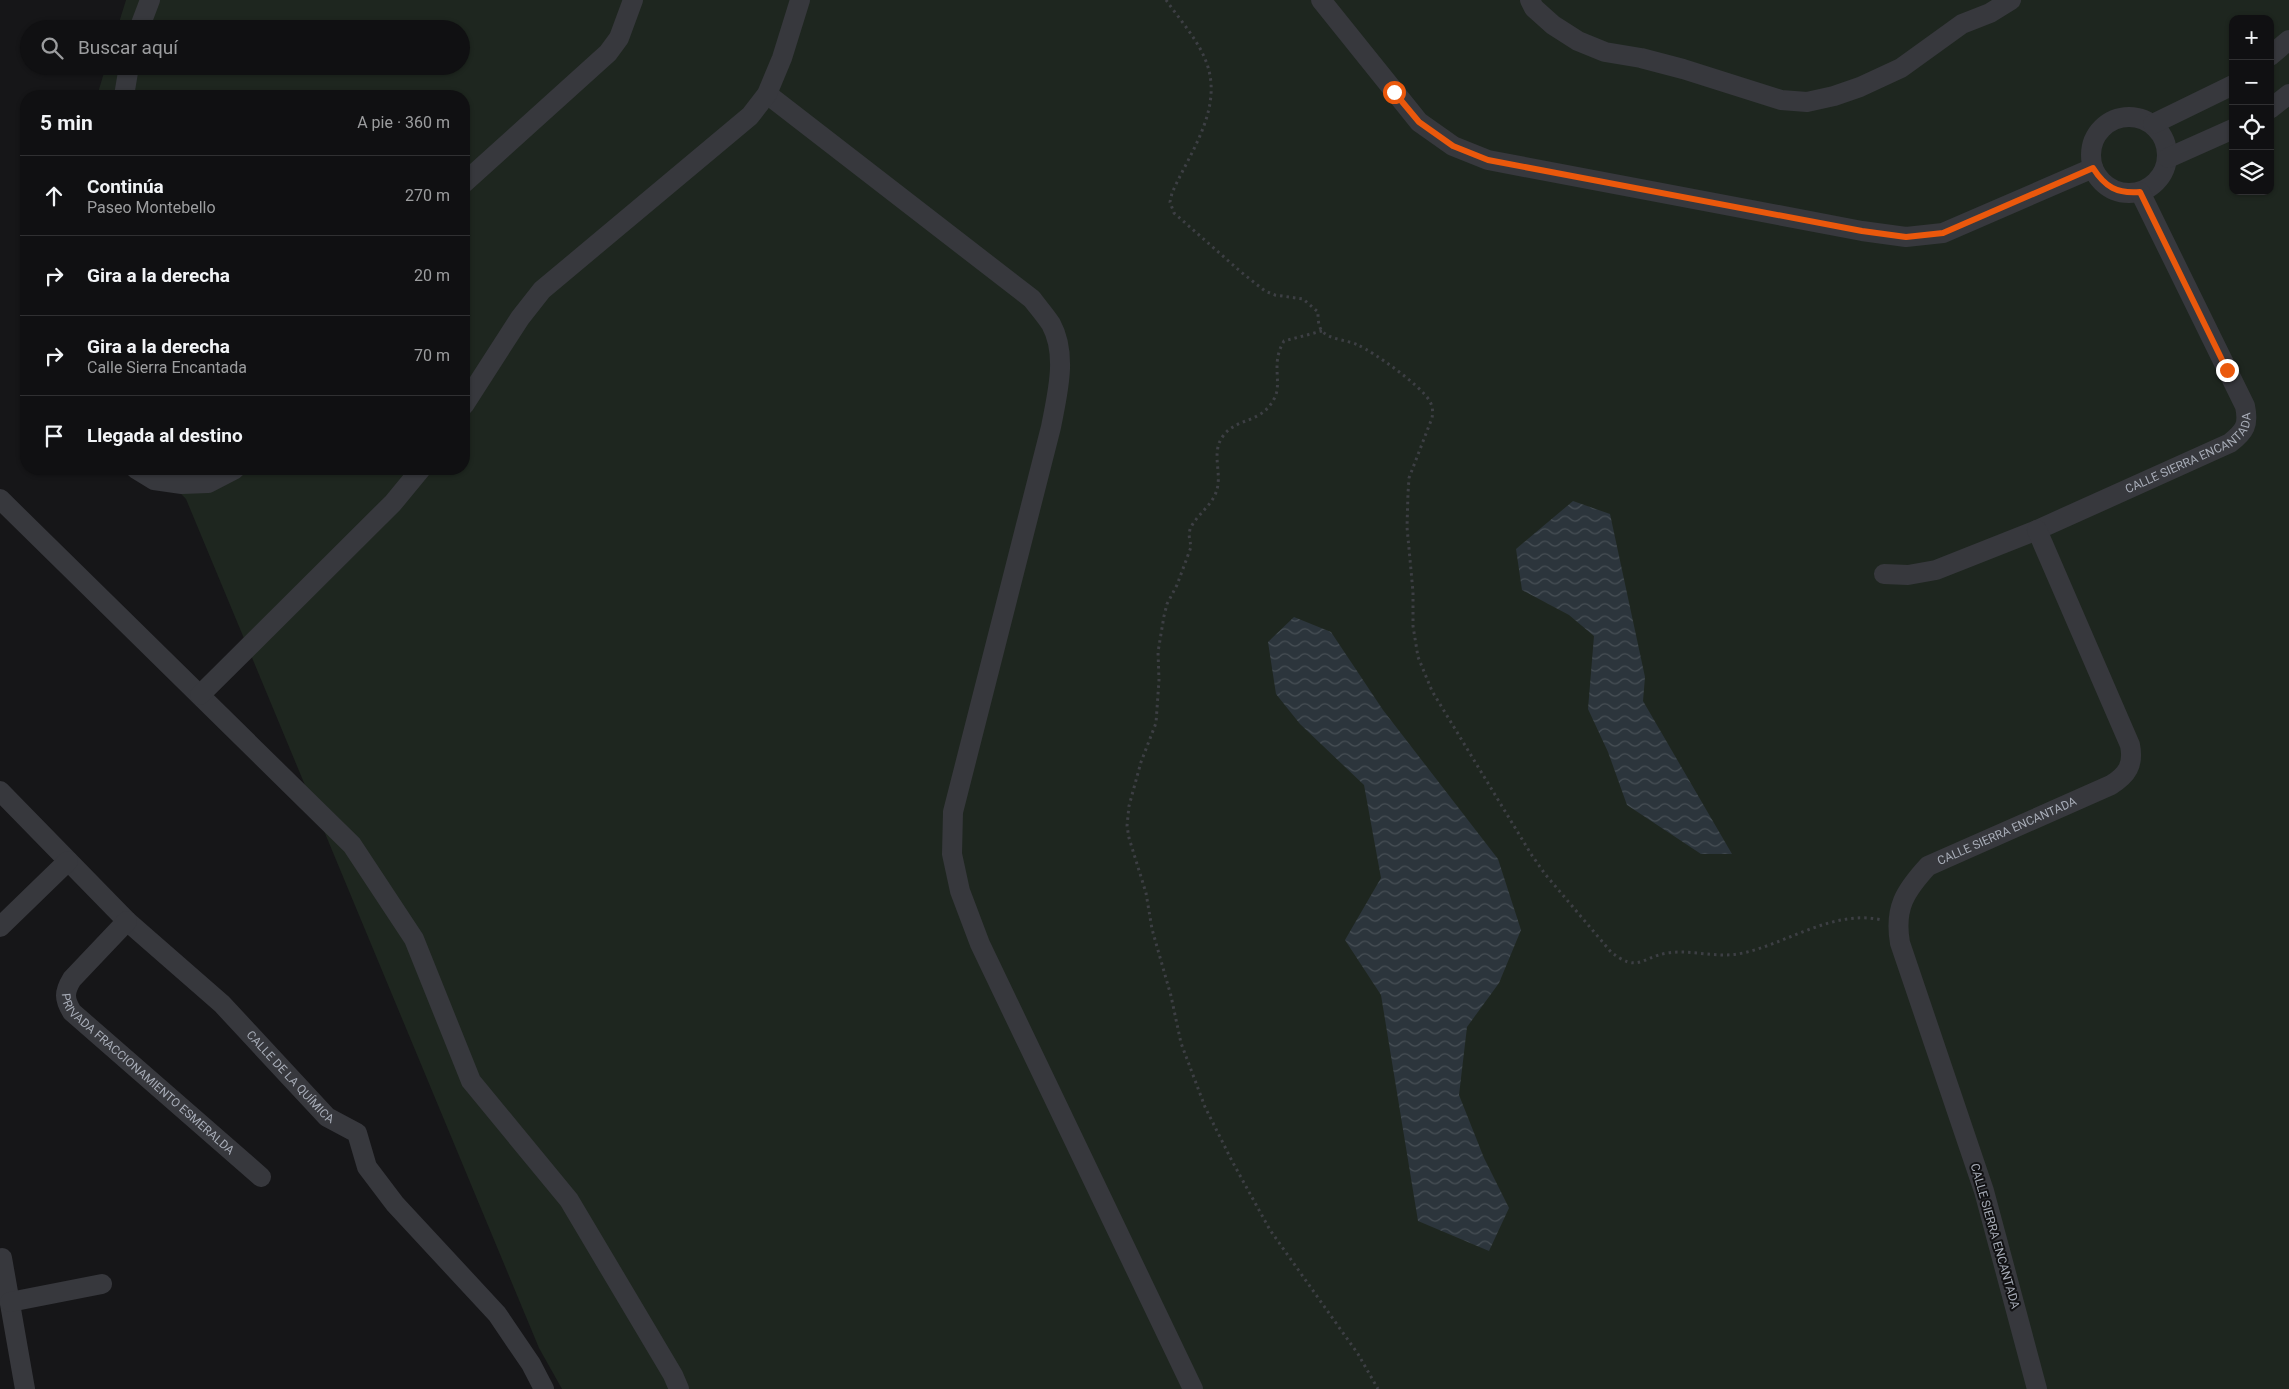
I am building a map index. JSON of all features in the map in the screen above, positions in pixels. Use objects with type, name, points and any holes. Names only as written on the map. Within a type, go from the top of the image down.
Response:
[{"type":"street","points":[[142,20],[150,0]]},
{"type":"street","points":[[470,178],[608,53],[619,38],[633,0]]},
{"type":"street","points":[[470,396],[520,318],[542,290],[750,116],[767,94],[782,58],[800,0]]},
{"type":"street","points":[[1321,0],[1419,122],[1453,146],[1488,160],[1853,229],[1906,237],[1943,233],[2093,168]]},
{"type":"street","points":[[1530,0],[1534,8],[1553,25],[1578,41],[1605,52],[1641,58],[1683,69],[1781,100],[1807,102],[1851,90],[1901,68],[1962,24],[1990,13],[2011,0]]},
{"type":"street","points":[[2274,53],[2289,40]]},
{"type":"street","points":[[125,90],[128,75]]},
{"type":"street","points":[[2153,124],[2229,87]]},
{"type":"street","points":[[767,94],[1032,299],[1051,325],[1058,349],[1060,377],[1051,427],[953,812],[952,854],[960,891],[980,944],[1193,1389]]},
{"type":"street","points":[[2274,106],[2289,94]]},
{"type":"street","points":[[2122,117],[2139,117],[2153,124],[2165,139],[2168,158],[2163,173],[2154,184],[2140,192],[2126,193],[2112,189],[2100,180],[2093,168],[2091,151],[2096,136],[2107,123],[2122,117]]},
{"type":"street","points":[[2168,158],[2229,131]]},
{"type":"street","name":"CALLE SIERRA ENCANTADA","points":[[1884,574],[1908,574],[1936,570],[2037,530],[2230,443],[2243,432],[2247,426],[2244,406],[2140,192]]},
{"type":"street","points":[[146,475],[154,480],[182,484],[208,484],[224,475]]},
{"type":"street","points":[[200,695],[393,503],[416,475]]},
{"type":"street","points":[[0,499],[352,845],[414,939],[471,1081],[569,1200],[673,1375],[679,1389]]},
{"type":"street","name":"CALLE SIERRA ENCANTADA","points":[[2037,530],[2130,745],[2132,756],[2130,768],[2122,778],[2111,785],[1928,866],[1912,883],[1902,903],[1897,923],[1900,943],[1984,1191],[2037,1389]]},
{"type":"street","name":"CALLE DE LA QUÍMICA","points":[[0,791],[127,921],[222,1004],[327,1117],[357,1133],[367,1167],[395,1204],[497,1314],[531,1364],[544,1389]]},
{"type":"street","points":[[0,927],[68,861]]},
{"type":"street","name":"PRIVADA FRACCIONAMIENTO ESMERALDA","points":[[127,921],[72,979],[66,988],[66,1001],[72,1012],[261,1177]]},
{"type":"street","points":[[2,1258],[25,1389]]},
{"type":"street","points":[[10,1302],[102,1284]]},
{"type":"path","points":[[1166,0],[1207,63],[1211,90],[1206,121],[1172,194],[1170,202],[1174,213],[1217,253],[1265,291],[1275,295],[1303,299],[1318,312],[1318,322],[1322,331],[1329,336],[1358,345],[1375,355],[1421,389],[1430,400],[1433,410],[1432,418],[1409,478],[1408,493],[1407,527],[1413,592],[1413,626],[1418,657],[1432,690],[1545,874],[1611,952],[1624,962],[1634,964],[1666,953],[1711,956],[1742,953],[1831,923],[1855,919],[1876,918],[1897,923]]},
{"type":"path","points":[[1322,331],[1284,341],[1278,350],[1277,394],[1269,408],[1261,416],[1234,427],[1220,439],[1216,456],[1218,483],[1215,496],[1190,529],[1189,542],[1191,547],[1177,585],[1167,604],[1158,652],[1159,680],[1156,723],[1141,762],[1129,806],[1127,826],[1146,893],[1152,929],[1171,996],[1181,1043],[1206,1107],[1232,1161],[1270,1230],[1358,1354],[1378,1389]]},
{"type":"shaded area","points":[[126,0],[2289,0],[2289,1389],[562,1389],[539,1348],[186,499],[163,475],[470,475],[470,90],[99,90],[103,75],[470,75],[470,20],[120,20]]},
{"type":"water","points":[[1573,501],[1610,514],[1645,677],[1643,701],[1732,854],[1701,854],[1627,805],[1608,752],[1588,709],[1594,636],[1569,615],[1522,590],[1516,549]]},
{"type":"water","points":[[1294,617],[1331,632],[1383,710],[1498,859],[1521,930],[1499,983],[1467,1027],[1459,1095],[1484,1158],[1509,1208],[1489,1251],[1418,1221],[1381,995],[1345,940],[1381,878],[1364,785],[1300,724],[1276,694],[1268,642]]},
{"type":"route","points":[[1394,92],[1419,122],[1453,146],[1488,160],[1862,231],[1906,237],[1943,233],[2093,168],[2100,180],[2112,189],[2126,193],[2140,192],[2227,370]]}]
